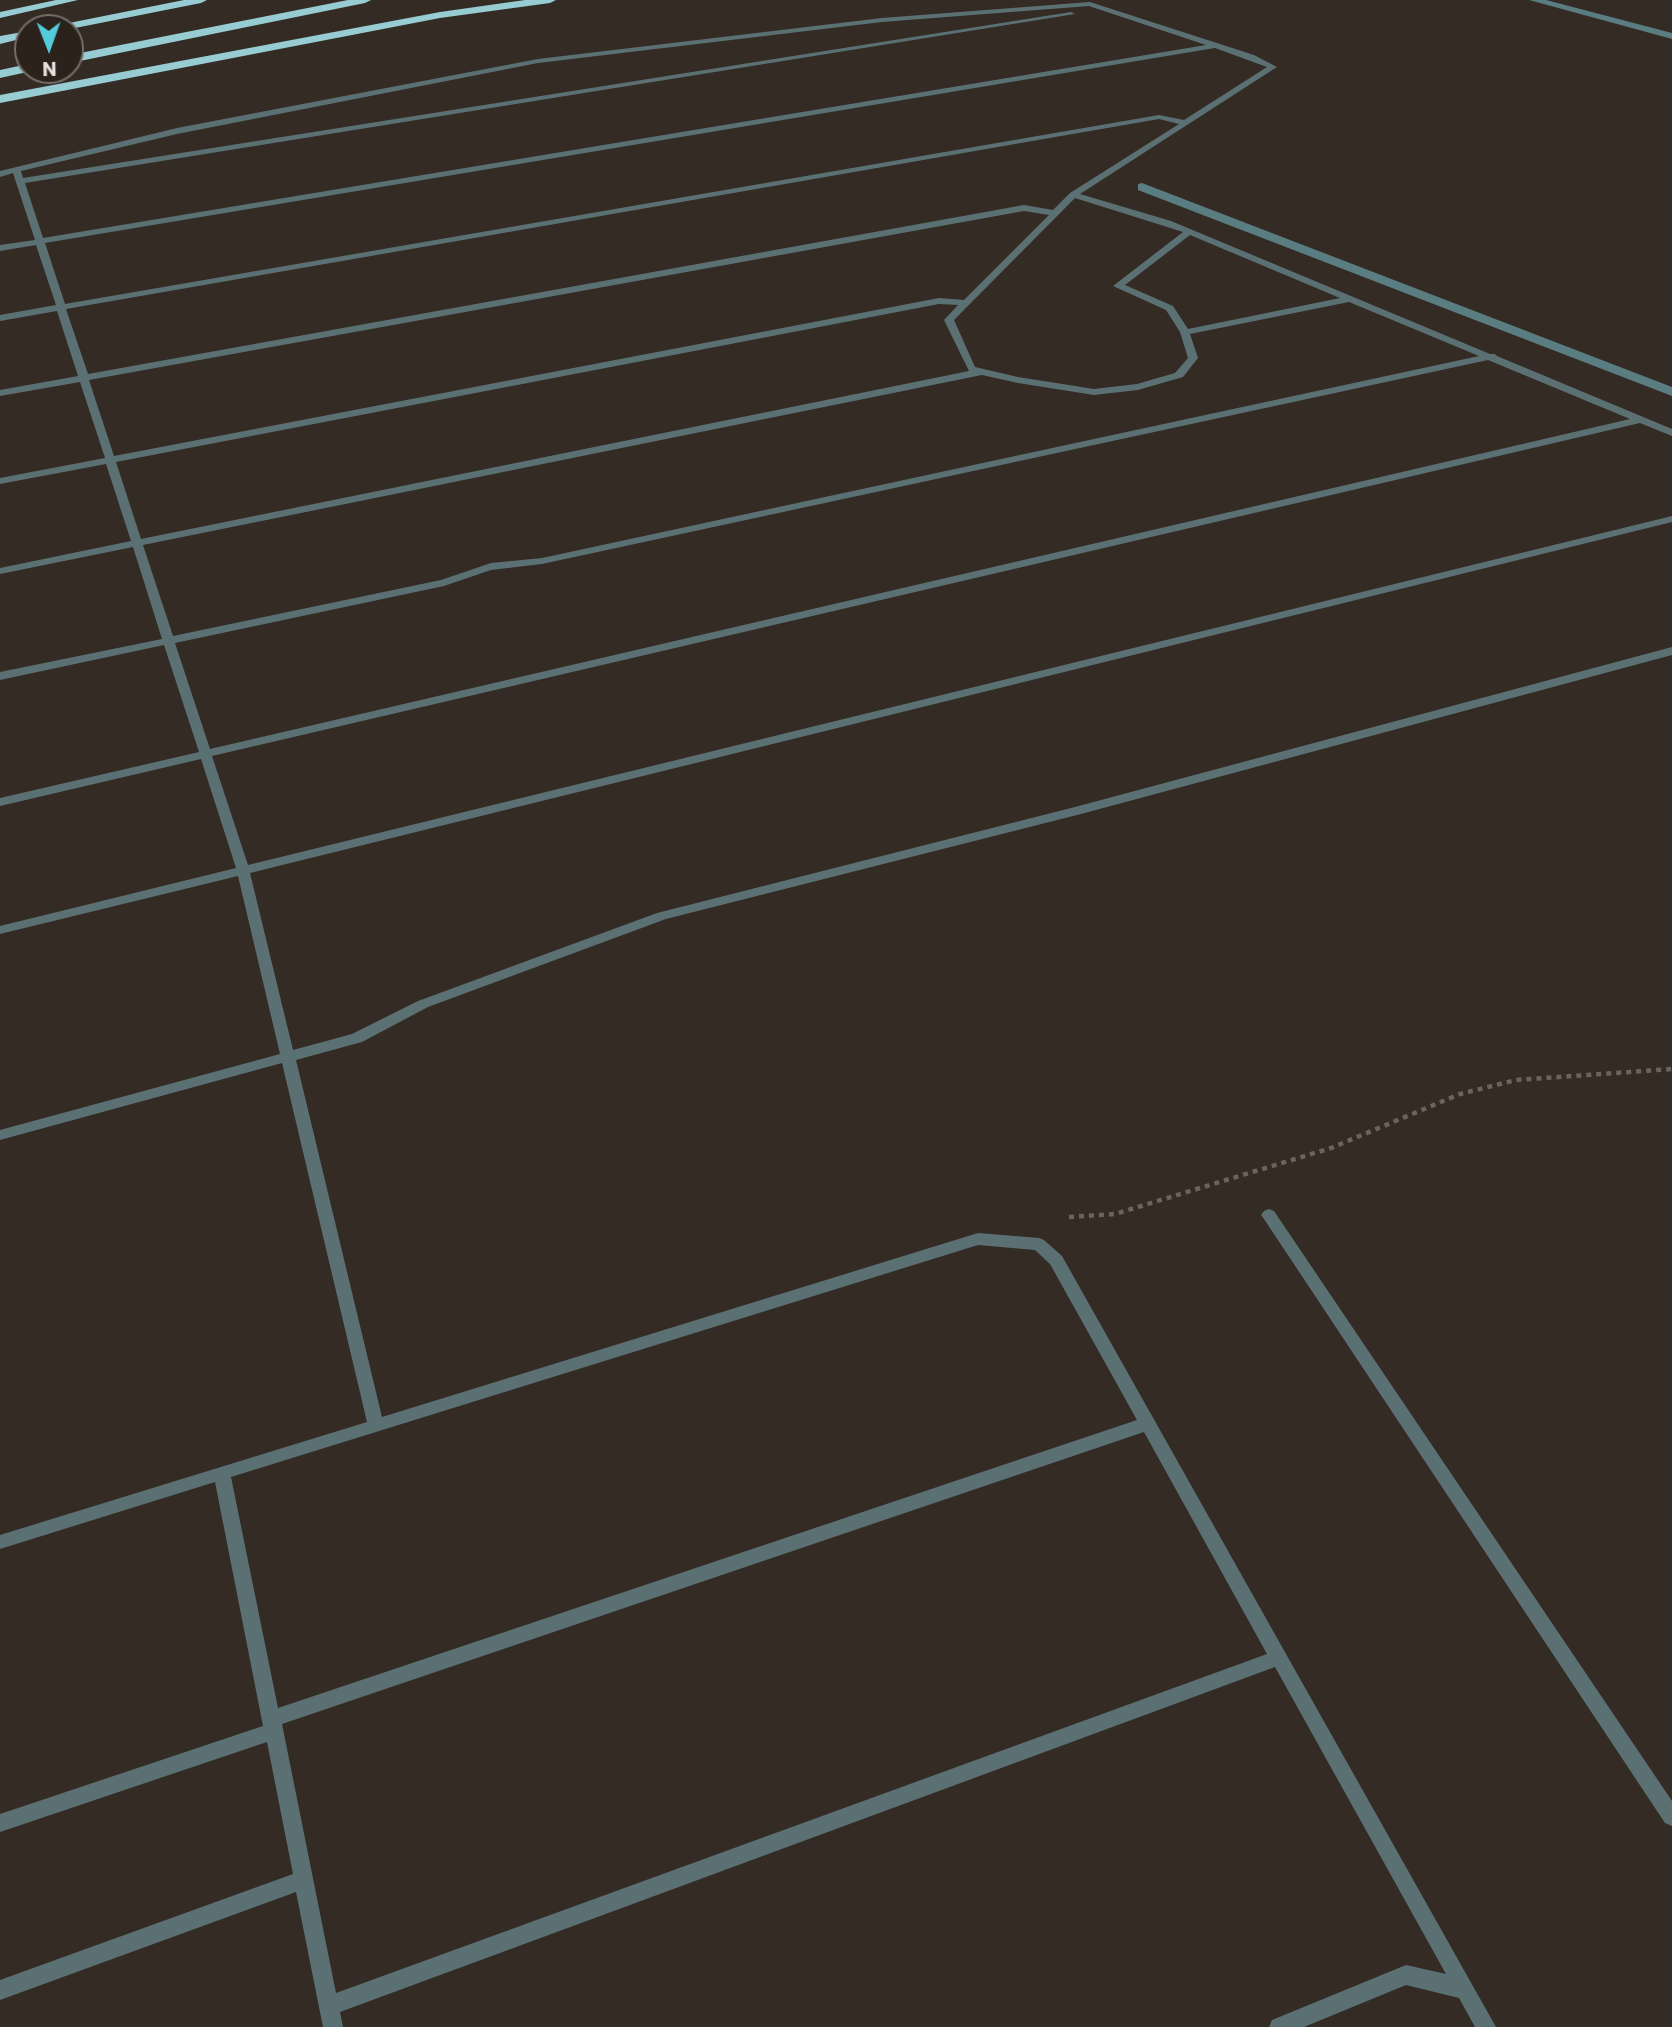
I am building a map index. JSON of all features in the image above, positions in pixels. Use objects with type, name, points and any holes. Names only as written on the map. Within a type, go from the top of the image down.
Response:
[{"type":"highway","points":[[0,16],[72,0]]},
{"type":"highway","points":[[84,23],[201,0]]},
{"type":"highway","points":[[84,56],[365,0]]},
{"type":"highway","points":[[0,99],[440,15],[550,0]]},
{"type":"lane","points":[[18,176],[177,131],[538,61],[882,20],[1090,4],[1273,67],[1073,195],[949,320],[971,369],[1094,392],[1138,387],[1178,375],[1193,358],[1185,332],[1170,308],[1118,286],[1189,232]]},
{"type":"lane","points":[[0,174],[18,176],[1104,9]]},
{"type":"lane","points":[[0,248],[1217,46]]},
{"type":"lane","points":[[0,318],[1159,117],[1186,123]]},
{"type":"lane","points":[[18,176],[243,870],[376,1426]]},
{"type":"lane","points":[[1073,195],[1189,232],[1672,433]]},
{"type":"lane","points":[[0,393],[1024,208],[1055,213]]},
{"type":"lane","points":[[1185,332],[1351,298]]},
{"type":"lane","points":[[0,481],[939,300],[966,303]]},
{"type":"lane","points":[[0,676],[444,583],[475,568],[542,561],[1492,356]]},
{"type":"lane","points":[[0,571],[982,372]]},
{"type":"lane","points":[[0,802],[1640,420]]},
{"type":"lane","points":[[0,930],[1672,520]]},
{"type":"lane","points":[[0,1135],[357,1038],[424,1004],[662,916],[1063,815],[1672,651]]},
{"type":"lane","points":[[1269,1215],[1672,1817]]},
{"type":"lane","points":[[0,1542],[978,1239],[1039,1244],[1056,1260],[1486,2027]]},
{"type":"lane","points":[[0,1823],[273,1725],[1149,1423]]},
{"type":"lane","points":[[222,1473],[332,2027]]},
{"type":"lane","points":[[328,2006],[1280,1657]]},
{"type":"lane","points":[[0,1990],[303,1881]]},
{"type":"lane","points":[[1279,2027],[1406,1975],[1465,1989]]},
{"type":"waterway","points":[[1534,0],[1672,36]]},
{"type":"waterway","points":[[1142,187],[1672,392]]}]
